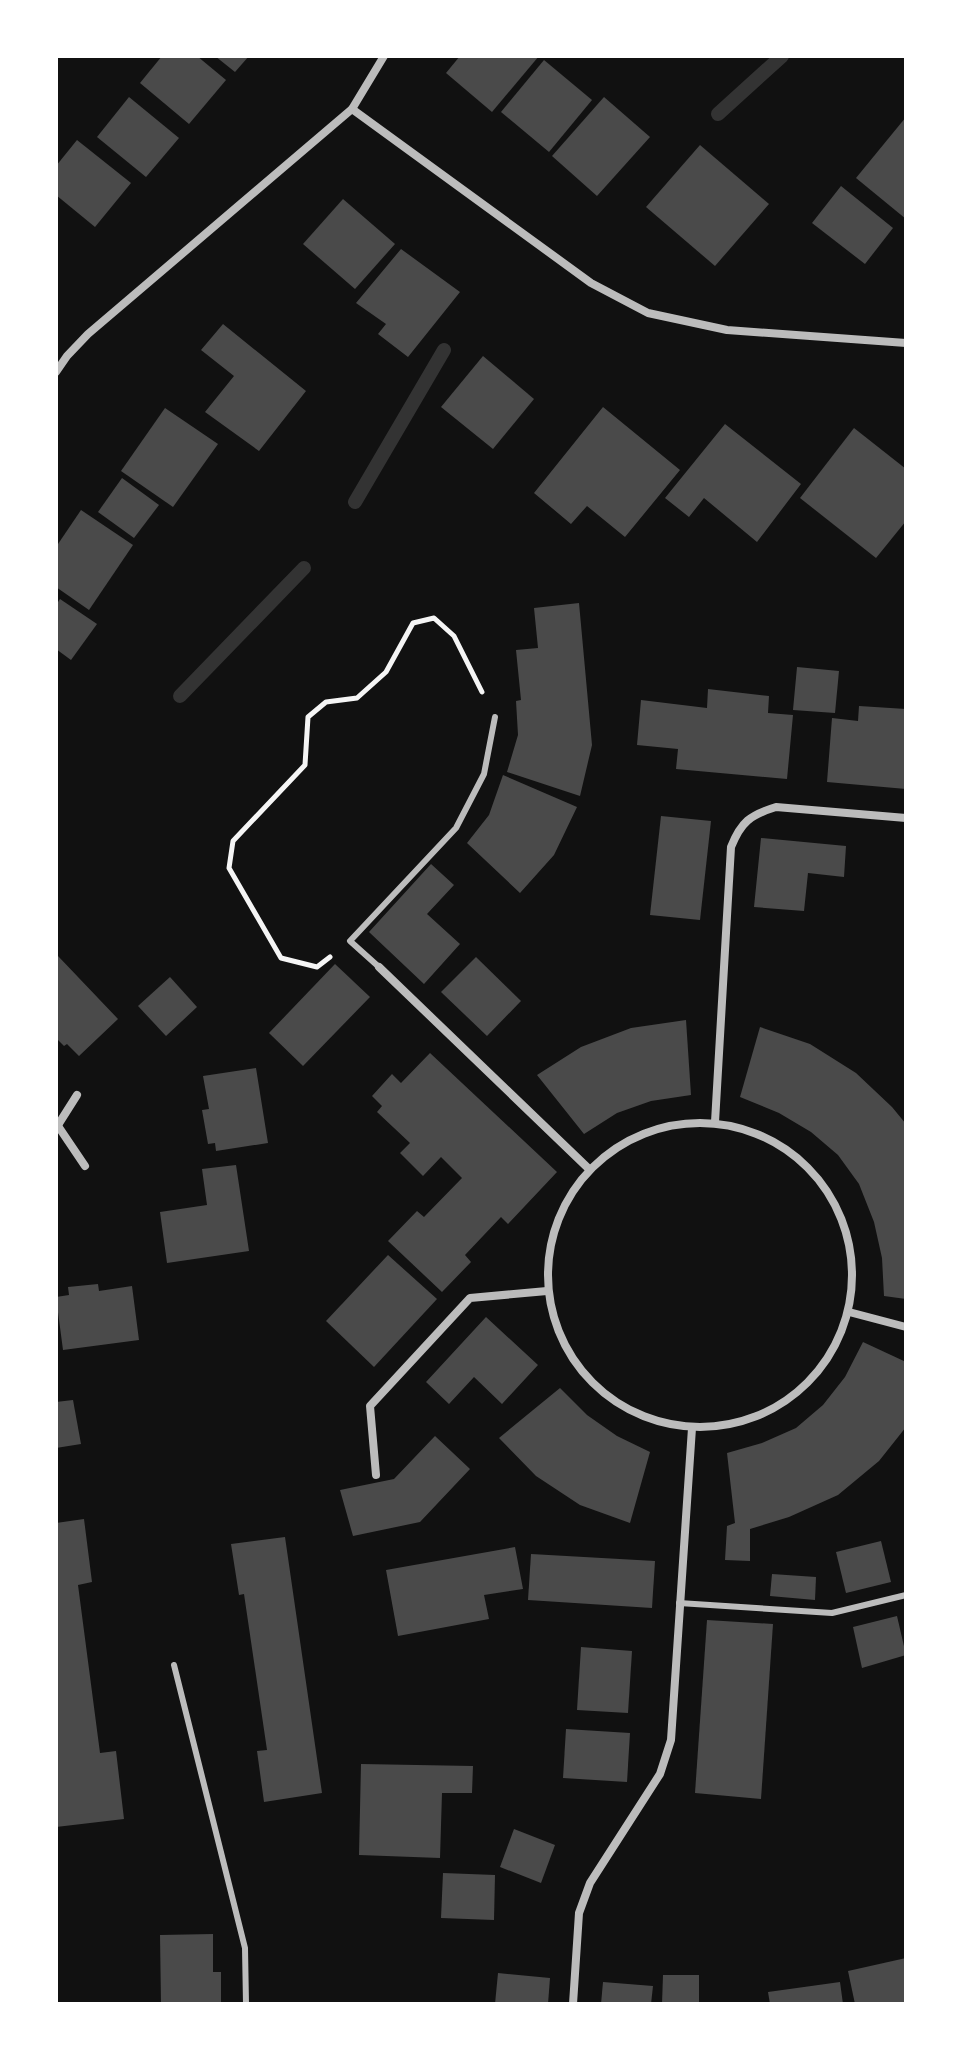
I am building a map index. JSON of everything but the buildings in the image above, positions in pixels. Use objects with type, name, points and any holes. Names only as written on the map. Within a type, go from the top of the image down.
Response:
[{"type":"street","points":[[56,372],[88,334],[352,109],[384,56]]},
{"type":"street","points":[[352,109],[591,283],[648,313],[727,330],[906,343]]},
{"type":"street","points":[[715,1122],[731,847],[738,829],[755,813],[776,807],[906,818]]},
{"type":"street","points":[[379,967],[589,1169]]},
{"type":"street","points":[[77,1095],[57,1124],[85,1166]]},
{"type":"street","points":[[715,1122],[765,1135],[809,1166],[840,1209],[853,1259],[849,1312],[828,1360],[791,1398],[744,1422],[692,1428],[650,1419],[611,1400],[579,1370],[558,1333],[547,1291],[549,1247],[563,1205],[589,1169],[625,1140],[668,1124],[715,1122]]},
{"type":"street","points":[[376,1475],[370,1406],[470,1298],[547,1291]]},
{"type":"street","points":[[849,1312],[906,1327]]},
{"type":"street","points":[[573,2004],[579,1913],[584,1898],[590,1883],[660,1774],[671,1740],[692,1428]]},
{"type":"lane","points":[[379,967],[350,941],[456,828],[484,774],[495,717]]},
{"type":"lane","points":[[679,1603],[832,1613],[906,1595]]},
{"type":"lane","points":[[174,1665],[245,1948],[246,2004]]},
{"type":"path","points":[[350,941],[317,967],[281,958],[229,868],[233,841],[305,765],[308,717],[326,702],[357,698],[386,672],[413,623],[434,618],[454,636],[495,717]]},
{"type":"waterway","points":[[718,114],[782,56]]},
{"type":"waterway","points":[[355,502],[444,350]]},
{"type":"waterway","points":[[180,696],[304,568]]}]
